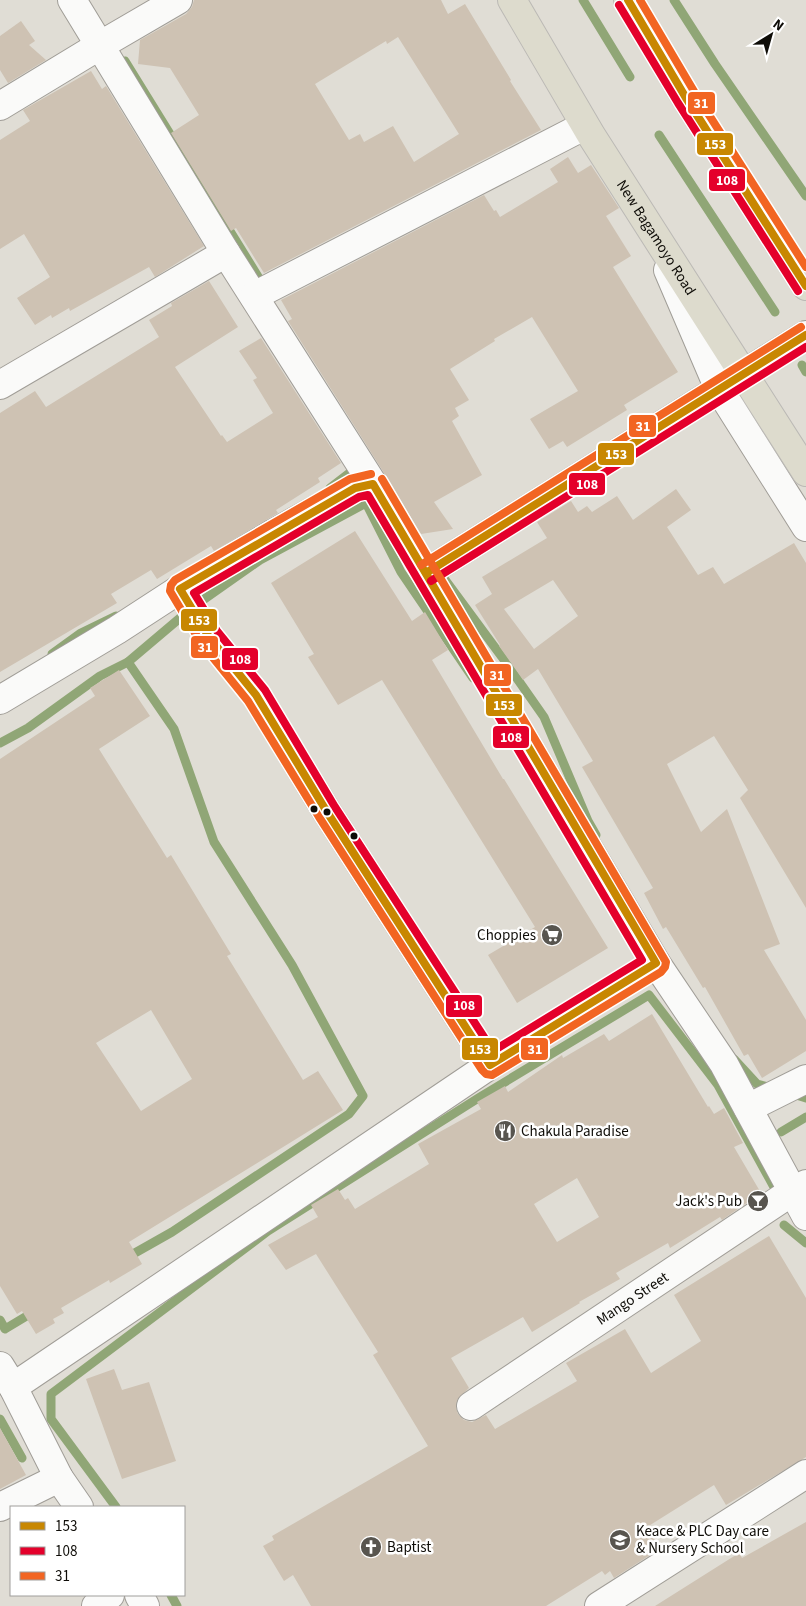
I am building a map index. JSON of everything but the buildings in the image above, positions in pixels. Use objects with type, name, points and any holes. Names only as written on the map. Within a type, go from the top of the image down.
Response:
[{"type":"highway","name":"New Bagamoyo Road","points":[[512,0],[591,135],[806,472]]},
{"type":"highway","points":[[628,0],[686,98],[806,286]]},
{"type":"street","points":[[72,0],[226,252],[373,484],[656,963],[724,1064],[748,1108],[799,1188],[806,1216]]},
{"type":"street","points":[[0,106],[178,0]]},
{"type":"street","points":[[499,0],[658,248],[719,389],[806,527]]},
{"type":"street","points":[[254,296],[582,127]]},
{"type":"street","points":[[0,385],[226,252]]},
{"type":"street","points":[[426,573],[806,335]]},
{"type":"street","points":[[0,700],[118,630],[180,588],[355,488],[373,484]]},
{"type":"street","points":[[180,588],[209,637],[256,695],[327,812],[490,1065]]},
{"type":"street","points":[[78,1506],[59,1478],[6,1377],[490,1065],[656,963]]},
{"type":"street","points":[[748,1108],[806,1079]]},
{"type":"street","name":"Mango Street","points":[[471,1406],[799,1188]]},
{"type":"street","points":[[599,1606],[806,1474]]},
{"type":"street","points":[[0,1507],[59,1478]]},
{"type":"street","points":[[96,1606],[109,1596]]},
{"type":"waterway","points":[[583,0],[630,77]]},
{"type":"waterway","points":[[674,0],[715,64],[806,196]]},
{"type":"waterway","points":[[125,61],[262,283]]},
{"type":"waterway","points":[[659,135],[775,312]]},
{"type":"waterway","points":[[802,365],[806,372]]},
{"type":"waterway","points":[[330,488],[352,471]]},
{"type":"waterway","points":[[358,492],[366,503],[401,572],[473,678]]},
{"type":"waterway","points":[[0,743],[28,728],[100,676],[128,662],[193,607],[260,560],[366,503]]},
{"type":"waterway","points":[[443,577],[544,717],[588,821],[596,835]]},
{"type":"waterway","points":[[52,654],[81,633],[116,616]]},
{"type":"waterway","points":[[126,1258],[172,1232],[349,1114],[363,1096],[292,965],[214,842],[174,729],[128,662]]},
{"type":"waterway","points":[[115,1506],[51,1419],[51,1394],[268,1231],[480,1097],[649,995],[718,1085],[774,1187]]},
{"type":"waterway","points":[[734,1059],[757,1084],[772,1088]]},
{"type":"waterway","points":[[790,1093],[806,1098]]},
{"type":"waterway","points":[[781,1132],[806,1117]]},
{"type":"waterway","points":[[784,1225],[806,1243]]},
{"type":"waterway","points":[[0,1320],[5,1329],[35,1311]]},
{"type":"waterway","points":[[0,1419],[22,1458]]},
{"type":"waterway","points":[[172,1596],[177,1606]]},
{"type":"transit line","name":"153","points":[[628,0],[686,98],[806,286]]},
{"type":"transit line","name":"31","points":[[640,0],[695,93],[806,267]]},
{"type":"transit line","name":"108","points":[[619,5],[678,103],[798,291]]},
{"type":"transit line","name":"31","points":[[421,565],[801,327]]},
{"type":"transit line","name":"153","points":[[426,573],[806,335]]},
{"type":"transit line","name":"108","points":[[431,581],[806,347]]},
{"type":"transit line","name":"31","points":[[371,474],[350,479],[175,580],[171,585],[170,591],[201,643],[248,701],[319,817],[482,1070],[486,1074],[492,1075],[661,972],[666,962],[382,479]]},
{"type":"transit line","name":"153","points":[[373,484],[656,963],[490,1065],[327,812],[256,695],[209,637],[180,589],[355,488],[373,484]]},
{"type":"transit line","name":"108","points":[[368,495],[642,960],[493,1051],[335,807],[265,690],[217,631],[194,593],[359,497],[368,495]]},
{"type":"place","name":"Choppies","points":[[552,935]]},
{"type":"place","name":"Chakula Paradise","points":[[505,1131]]},
{"type":"place","name":"Jack's Pub","points":[[758,1201]]},
{"type":"place","name":"Keace & PLC Day care & Nursery School","points":[[620,1540]]},
{"type":"place","name":"Baptist","points":[[371,1547]]}]
